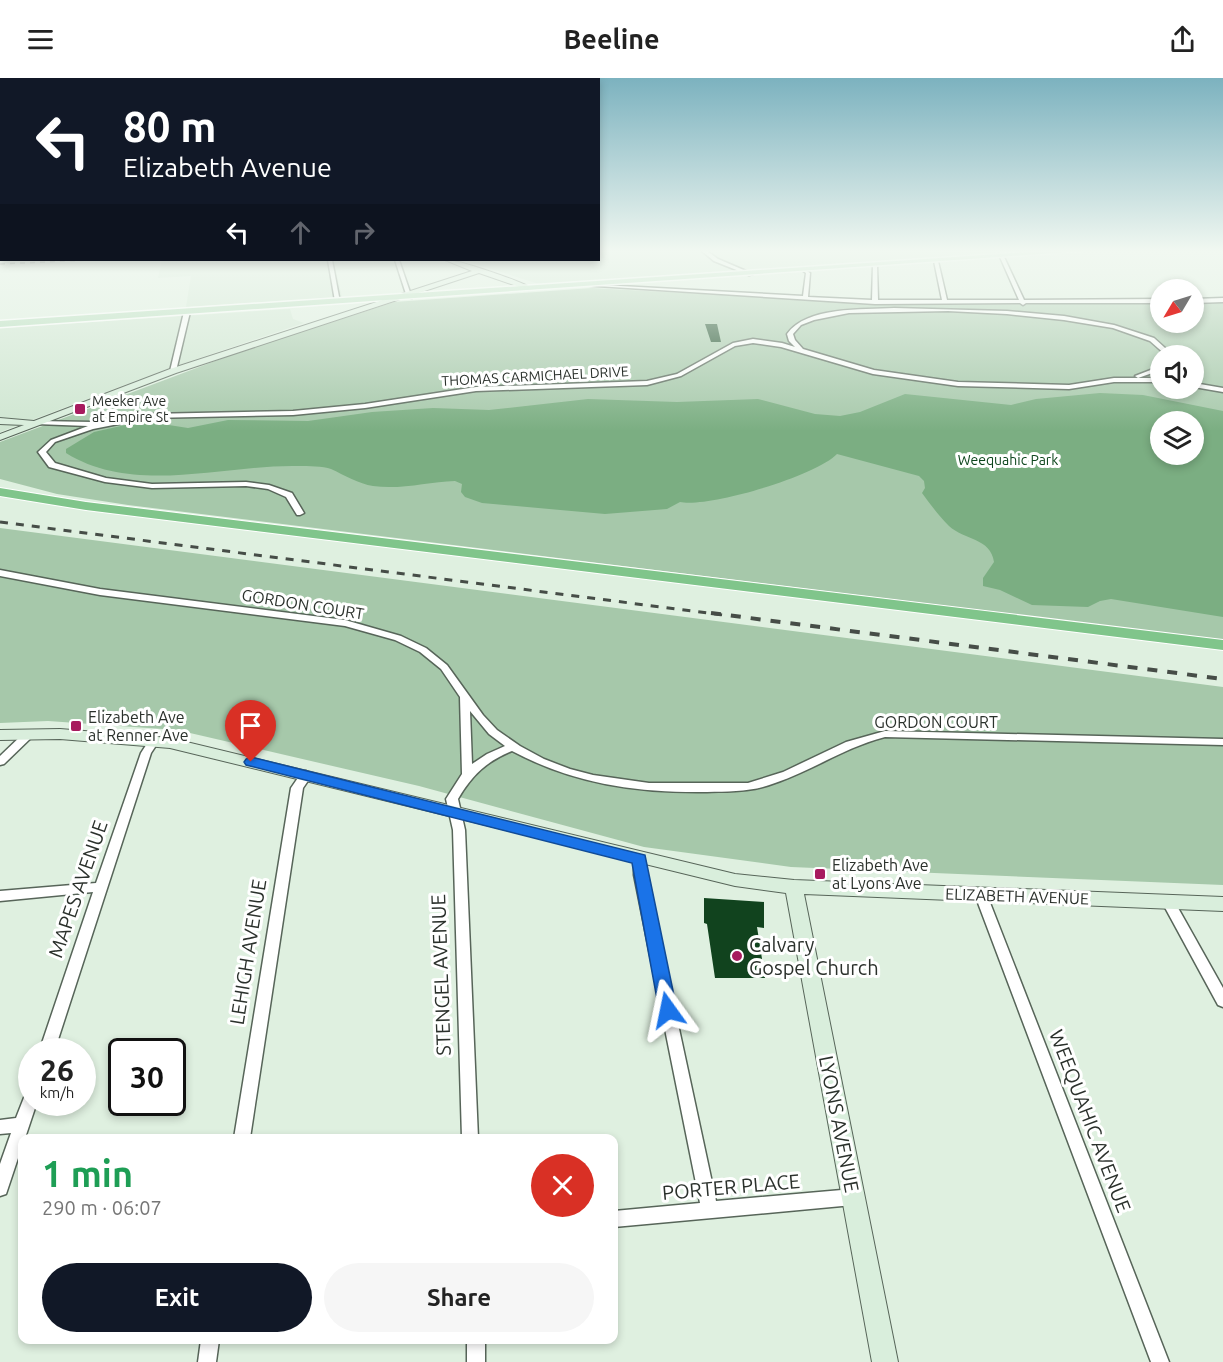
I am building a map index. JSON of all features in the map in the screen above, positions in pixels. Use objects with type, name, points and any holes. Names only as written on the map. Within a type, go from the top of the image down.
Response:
[{"type":"highway","points":[[0,482],[66,499],[142,513]]},
{"type":"highway","points":[[0,492],[142,513],[1223,645]]},
{"type":"highway","points":[[0,500],[112,516],[1223,652]]},
{"type":"main road","points":[[0,324],[203,311]]},
{"type":"main road","points":[[0,437],[173,371],[352,311]]},
{"type":"main road","points":[[0,421],[38,423]]},
{"type":"main road","name":"ELIZABETH AVENUE","points":[[0,735],[78,735],[154,741],[306,775],[640,859],[735,880],[794,887],[1223,904]]},
{"type":"main road","name":"LYONS AVENUE","points":[[794,887],[885,1362]]},
{"type":"street","points":[[803,352],[790,336],[795,327],[803,322],[837,312],[859,311]]},
{"type":"street","points":[[912,311],[1029,314],[1078,318],[1140,333],[1162,345]]},
{"type":"street","points":[[173,371],[187,312]]},
{"type":"street","name":"THOMAS CARMICHAEL DRIVE","points":[[300,513],[289,495],[269,487],[246,484],[128,483],[82,476],[46,461],[42,452],[47,444],[100,424],[163,415],[261,415],[333,410],[476,389],[647,383],[685,372],[738,343],[760,341],[873,372],[957,384],[1070,387],[1114,380],[1150,379]]},
{"type":"street","points":[[1114,380],[1150,373]]},
{"type":"street","points":[[1204,387],[1223,390]]},
{"type":"street","points":[[38,423],[100,424]]},
{"type":"street","points":[[38,423],[91,427]]},
{"type":"street","name":"GORDON COURT","points":[[0,573],[100,592],[345,623],[402,640],[423,650],[442,665],[481,721],[512,747],[550,766],[587,778],[661,788],[753,787],[853,742],[885,734],[1223,742]]},
{"type":"street","points":[[464,698],[467,773]]},
{"type":"street","points":[[0,762],[28,735]]},
{"type":"street","name":"MAPES AVENUE","points":[[51,1038],[146,753],[154,741]]},
{"type":"street","points":[[455,811],[452,799],[467,773],[497,753],[512,747]]},
{"type":"street","name":"LEHIGH AVENUE","points":[[243,1134],[297,788],[306,775]]},
{"type":"street","name":"STENGEL AVENUE","points":[[455,811],[459,830],[470,1134]]},
{"type":"street","points":[[640,859],[640,875],[710,1211]]},
{"type":"street","points":[[0,896],[101,887]]},
{"type":"street","name":"WEEQUAHIC AVENUE","points":[[981,895],[1160,1362]]},
{"type":"street","points":[[1168,902],[1223,1001]]},
{"type":"street","points":[[0,1188],[24,1116]]},
{"type":"street","points":[[0,1127],[21,1125]]},
{"type":"street","name":"PORTER PLACE","points":[[618,1219],[853,1197]]},
{"type":"street","points":[[207,1362],[209,1344]]},
{"type":"street","points":[[476,1344],[476,1362]]},
{"type":"shaded area","points":[[261,311],[291,311],[293,319],[304,323],[164,370],[0,432],[0,328]]},
{"type":"shaded area","points":[[1100,393],[1143,395],[1150,396],[1150,399],[1163,399],[1223,411],[1223,617],[1111,599],[1088,607],[1032,605],[1000,590],[983,586],[983,578],[994,562],[992,554],[988,548],[955,531],[945,522],[922,493],[925,488],[924,481],[919,476],[837,454],[808,472],[737,495],[694,503],[680,502],[667,509],[605,514],[482,503],[465,497],[461,492],[462,484],[455,481],[404,486],[373,486],[331,469],[307,466],[180,475],[121,473],[93,466],[66,453],[66,449],[94,432],[143,421],[188,428],[228,420],[308,421],[372,412],[433,408],[489,410],[588,399],[677,402],[758,399],[815,414],[840,416],[860,412],[905,394],[1011,405],[1036,399]]},
{"type":"green space","name":"Weequahic Park","points":[[366,311],[1150,311],[1150,333],[1204,333],[1204,311],[1223,311],[1223,640],[128,505],[57,494],[0,479],[0,442],[239,352]]},
{"type":"green space","points":[[0,528],[1223,687],[1223,885],[791,867],[644,847],[419,786],[177,730],[48,721],[0,723]]},
{"type":"building","points":[[705,324],[717,324],[721,342],[711,342]]},
{"type":"building","name":"Calvary Gospel Church","points":[[704,898],[764,902],[764,928],[757,927],[765,978],[715,978],[707,924],[704,923]]},
{"type":"railway","points":[[0,522],[723,615]]},
{"type":"railway","points":[[711,613],[1223,679]]},
{"type":"place","name":"Meeker Ave at Empire St","points":[[80,409]]},
{"type":"place","name":"Elizabeth Ave at Renner Ave","points":[[76,726]]},
{"type":"place","name":"Elizabeth Ave at Lyons Ave","points":[[820,874]]},
{"type":"place","name":"Calvary Gospel Church","points":[[737,956]]},
{"type":"route","points":[[251,762],[455,811],[640,859],[640,875],[668,1010]]}]
